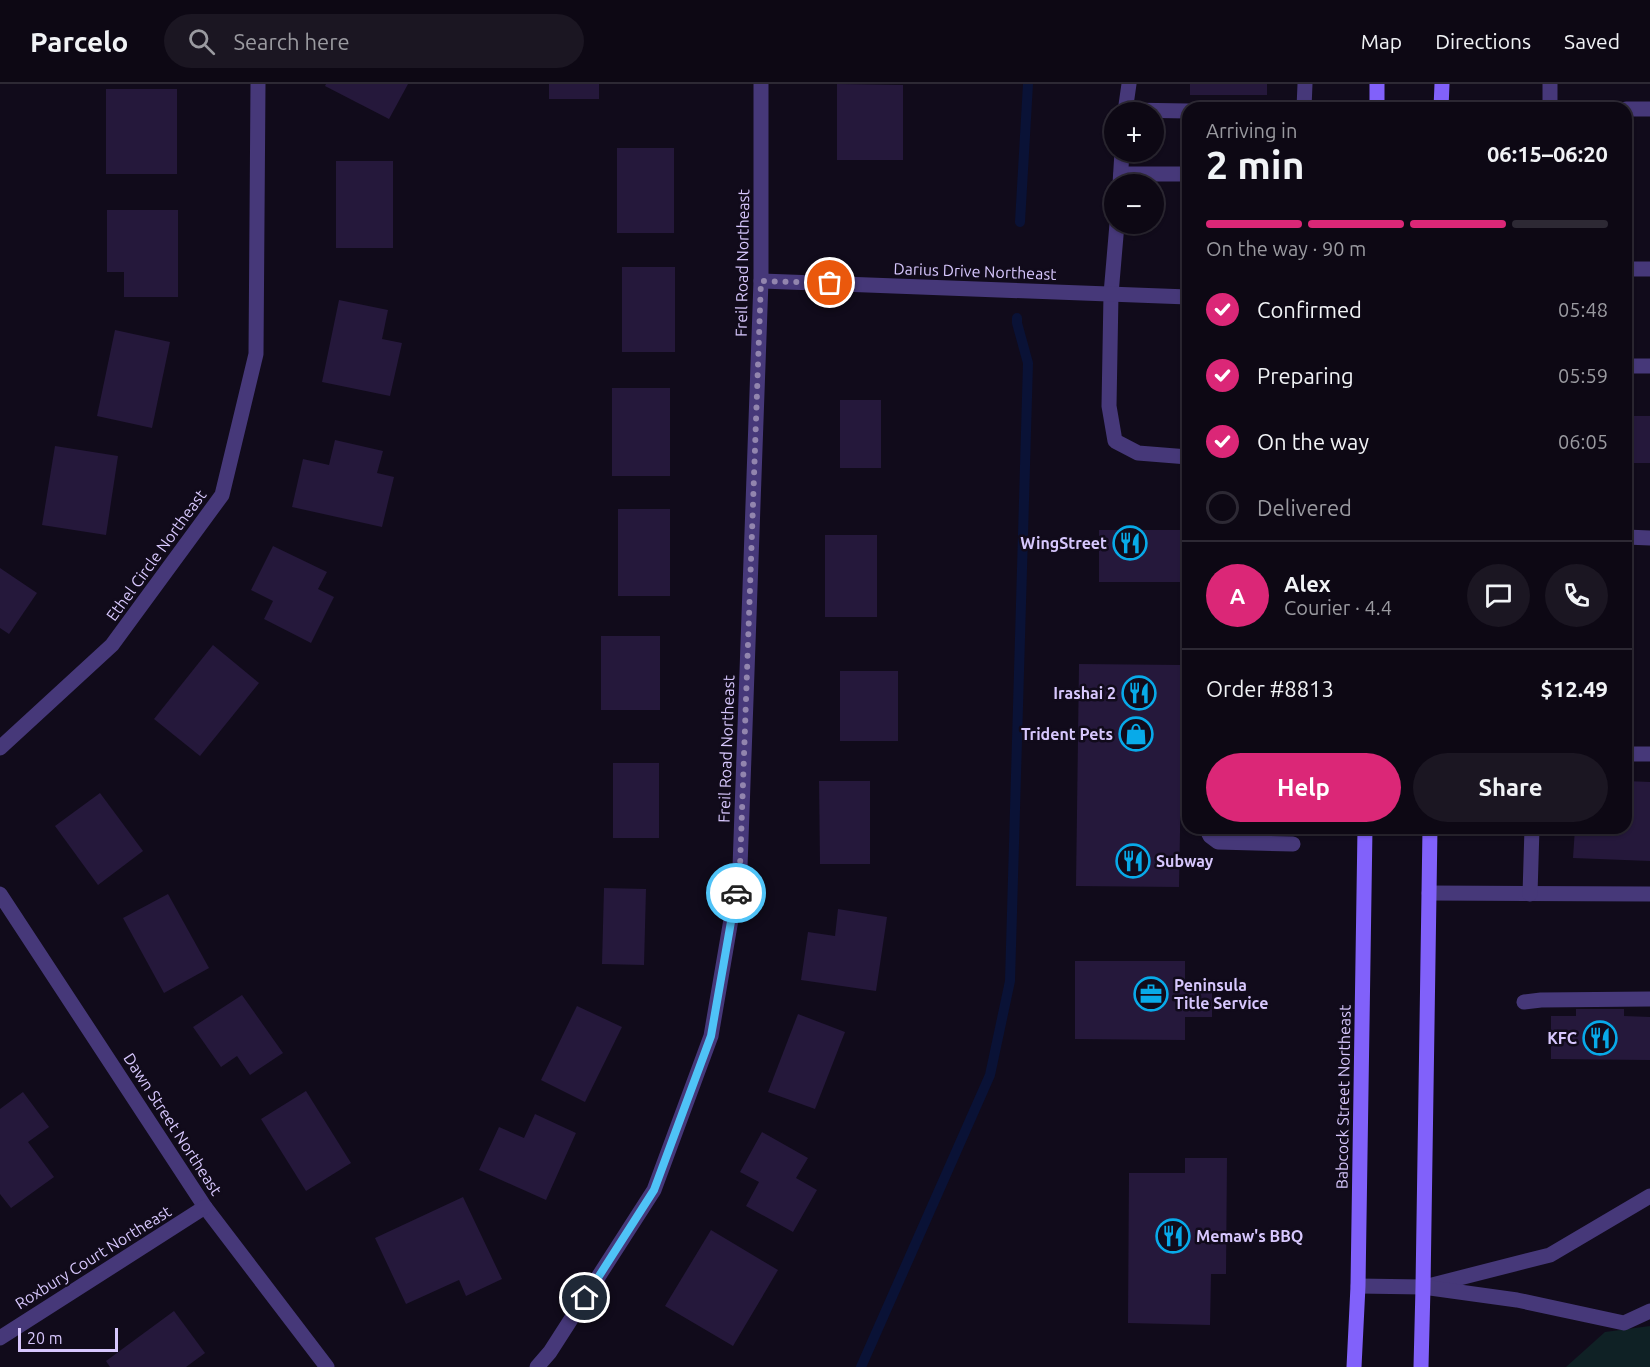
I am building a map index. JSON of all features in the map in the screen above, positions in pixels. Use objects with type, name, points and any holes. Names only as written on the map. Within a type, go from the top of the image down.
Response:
[{"type":"main road","points":[[1377,84],[1377,102]]},
{"type":"main road","points":[[1441,102],[1442,84]]},
{"type":"main road","name":"Babcock Street Northeast","points":[[1354,1367],[1358,1286],[1365,834]]},
{"type":"main road","points":[[1421,1367],[1430,834]]},
{"type":"street","name":"Ethel Circle Northeast","points":[[0,748],[112,645],[222,495],[256,354],[258,84]]},
{"type":"street","name":"Freil Road Northeast","points":[[537,1367],[550,1352],[654,1190],[711,1036],[740,867],[761,281],[761,84]]},
{"type":"street","points":[[1126,102],[1129,84]]},
{"type":"street","points":[[1304,102],[1305,84]]},
{"type":"street","points":[[1550,84],[1550,102]]},
{"type":"street","points":[[1632,109],[1650,109]]},
{"type":"street","points":[[1164,111],[1182,111]]},
{"type":"street","points":[[1164,176],[1182,174]]},
{"type":"street","points":[[1116,234],[1111,294],[1109,406],[1115,441],[1138,453],[1182,457]]},
{"type":"street","points":[[1632,269],[1650,269]]},
{"type":"street","name":"Darius Drive Northeast","points":[[761,281],[1182,297]]},
{"type":"street","points":[[1632,366],[1650,366]]},
{"type":"street","points":[[1632,537],[1650,538]]},
{"type":"street","points":[[1632,753],[1650,754]]},
{"type":"street","points":[[1209,834],[1218,842],[1293,844]]},
{"type":"street","points":[[1530,894],[1532,834]]},
{"type":"street","points":[[1429,893],[1650,894]]},
{"type":"street","name":"Dawn Street Northeast","points":[[0,894],[205,1207],[327,1367]]},
{"type":"street","points":[[1524,1002],[1650,999]]},
{"type":"street","points":[[1423,1287],[1550,1255],[1650,1196]]},
{"type":"street","name":"Roxbury Court Northeast","points":[[0,1338],[205,1207]]},
{"type":"street","points":[[1358,1286],[1423,1287],[1517,1300],[1624,1323],[1650,1311]]},
{"type":"shaded area","points":[[1650,1326],[1650,1367],[1566,1367],[1605,1332]]},
{"type":"building","points":[[326,84],[408,84],[389,119],[325,86]]},
{"type":"building","points":[[549,84],[599,84],[599,99],[549,99]]},
{"type":"building","points":[[837,84],[903,85],[903,160],[837,160]]},
{"type":"building","points":[[1190,84],[1267,84],[1267,95],[1190,95]]},
{"type":"building","points":[[106,89],[177,89],[177,174],[106,174]]},
{"type":"building","points":[[617,148],[674,148],[674,233],[617,233]]},
{"type":"building","points":[[336,161],[393,161],[393,248],[336,248]]},
{"type":"building","points":[[107,210],[178,210],[178,297],[124,297],[124,272],[107,272]]},
{"type":"building","points":[[622,267],[675,267],[675,352],[622,352]]},
{"type":"building","points":[[339,300],[388,310],[382,339],[402,343],[390,396],[322,382]]},
{"type":"building","points":[[115,330],[170,342],[152,428],[97,416]]},
{"type":"building","points":[[612,388],[670,388],[670,476],[612,476]]},
{"type":"building","points":[[840,400],[881,400],[881,468],[840,468]]},
{"type":"building","points":[[1632,416],[1650,416],[1650,463],[1632,463]]},
{"type":"building","points":[[335,440],[383,451],[377,473],[394,477],[382,527],[292,507],[303,459],[329,465]]},
{"type":"building","points":[[55,446],[118,456],[106,535],[42,525]]},
{"type":"building","points":[[618,509],[670,509],[670,596],[618,596]]},
{"type":"building","points":[[1099,530],[1182,530],[1182,582],[1099,582]]},
{"type":"building","points":[[825,535],[877,535],[877,617],[825,617]]},
{"type":"building","points":[[273,546],[327,572],[318,589],[334,597],[311,643],[264,619],[273,601],[251,590]]},
{"type":"building","points":[[0,568],[37,593],[9,634],[0,628]]},
{"type":"building","points":[[601,636],[660,636],[660,710],[601,710]]},
{"type":"building","points":[[213,645],[259,683],[200,756],[154,719]]},
{"type":"building","points":[[1079,664],[1182,665],[1179,887],[1076,886]]},
{"type":"building","points":[[840,671],[898,671],[898,741],[840,741]]},
{"type":"building","points":[[613,763],[659,763],[659,838],[613,838]]},
{"type":"building","points":[[819,781],[870,781],[870,864],[820,864]]},
{"type":"building","points":[[1632,781],[1650,782],[1650,861],[1573,858],[1575,834],[1632,834]]},
{"type":"building","points":[[100,793],[143,851],[98,885],[55,826]]},
{"type":"building","points":[[604,888],[646,889],[644,965],[602,964]]},
{"type":"building","points":[[168,894],[209,968],[164,993],[123,918]]},
{"type":"building","points":[[838,909],[887,917],[876,991],[801,980],[808,932],[835,936]]},
{"type":"building","points":[[1075,961],[1185,961],[1185,987],[1212,987],[1212,1017],[1185,1017],[1185,1040],[1075,1039]]},
{"type":"building","points":[[242,995],[283,1053],[250,1075],[237,1056],[221,1067],[193,1027]]},
{"type":"building","points":[[577,1006],[622,1027],[585,1102],[541,1080]]},
{"type":"building","name":"KFC","points":[[1576,1009],[1624,1009],[1624,1016],[1650,1017],[1650,1060],[1551,1059],[1551,1016],[1576,1016]]},
{"type":"building","points":[[798,1014],[845,1032],[815,1109],[768,1092]]},
{"type":"building","points":[[306,1091],[351,1163],[306,1191],[261,1119]]},
{"type":"building","points":[[23,1092],[49,1127],[28,1142],[54,1177],[11,1208],[0,1194],[0,1109]]},
{"type":"building","points":[[535,1114],[576,1133],[546,1200],[479,1170],[499,1127],[524,1138]]},
{"type":"building","points":[[762,1132],[808,1158],[796,1178],[817,1190],[793,1232],[746,1206],[759,1182],[740,1172]]},
{"type":"building","points":[[1185,1158],[1227,1158],[1226,1274],[1211,1274],[1210,1325],[1128,1323],[1129,1173],[1185,1173]]},
{"type":"building","points":[[463,1197],[502,1279],[466,1296],[459,1280],[406,1304],[375,1238]]},
{"type":"building","points":[[711,1230],[778,1270],[733,1346],[665,1306]]},
{"type":"building","points":[[174,1311],[205,1353],[186,1367],[110,1367],[106,1361]]},
{"type":"waterway","points":[[1020,222],[1028,84]]},
{"type":"waterway","points":[[861,1367],[990,1075],[1010,981],[1028,363],[1017,318]]},
{"type":"way so far","points":[[736,893],[740,867],[761,281],[830,283]]},
{"type":"place","name":"WingStreet","points":[[1130,543]]},
{"type":"place","name":"Irashai 2","points":[[1139,693]]},
{"type":"place","name":"Trident Pets","points":[[1136,734]]},
{"type":"place","name":"Subway","points":[[1133,861]]},
{"type":"place","name":"Peninsula Title Service","points":[[1151,994]]},
{"type":"place","name":"KFC","points":[[1600,1038]]},
{"type":"place","name":"Memaw's BBQ","points":[[1173,1236]]},
{"type":"route","points":[[585,1298],[654,1190],[711,1036],[736,893]]}]
